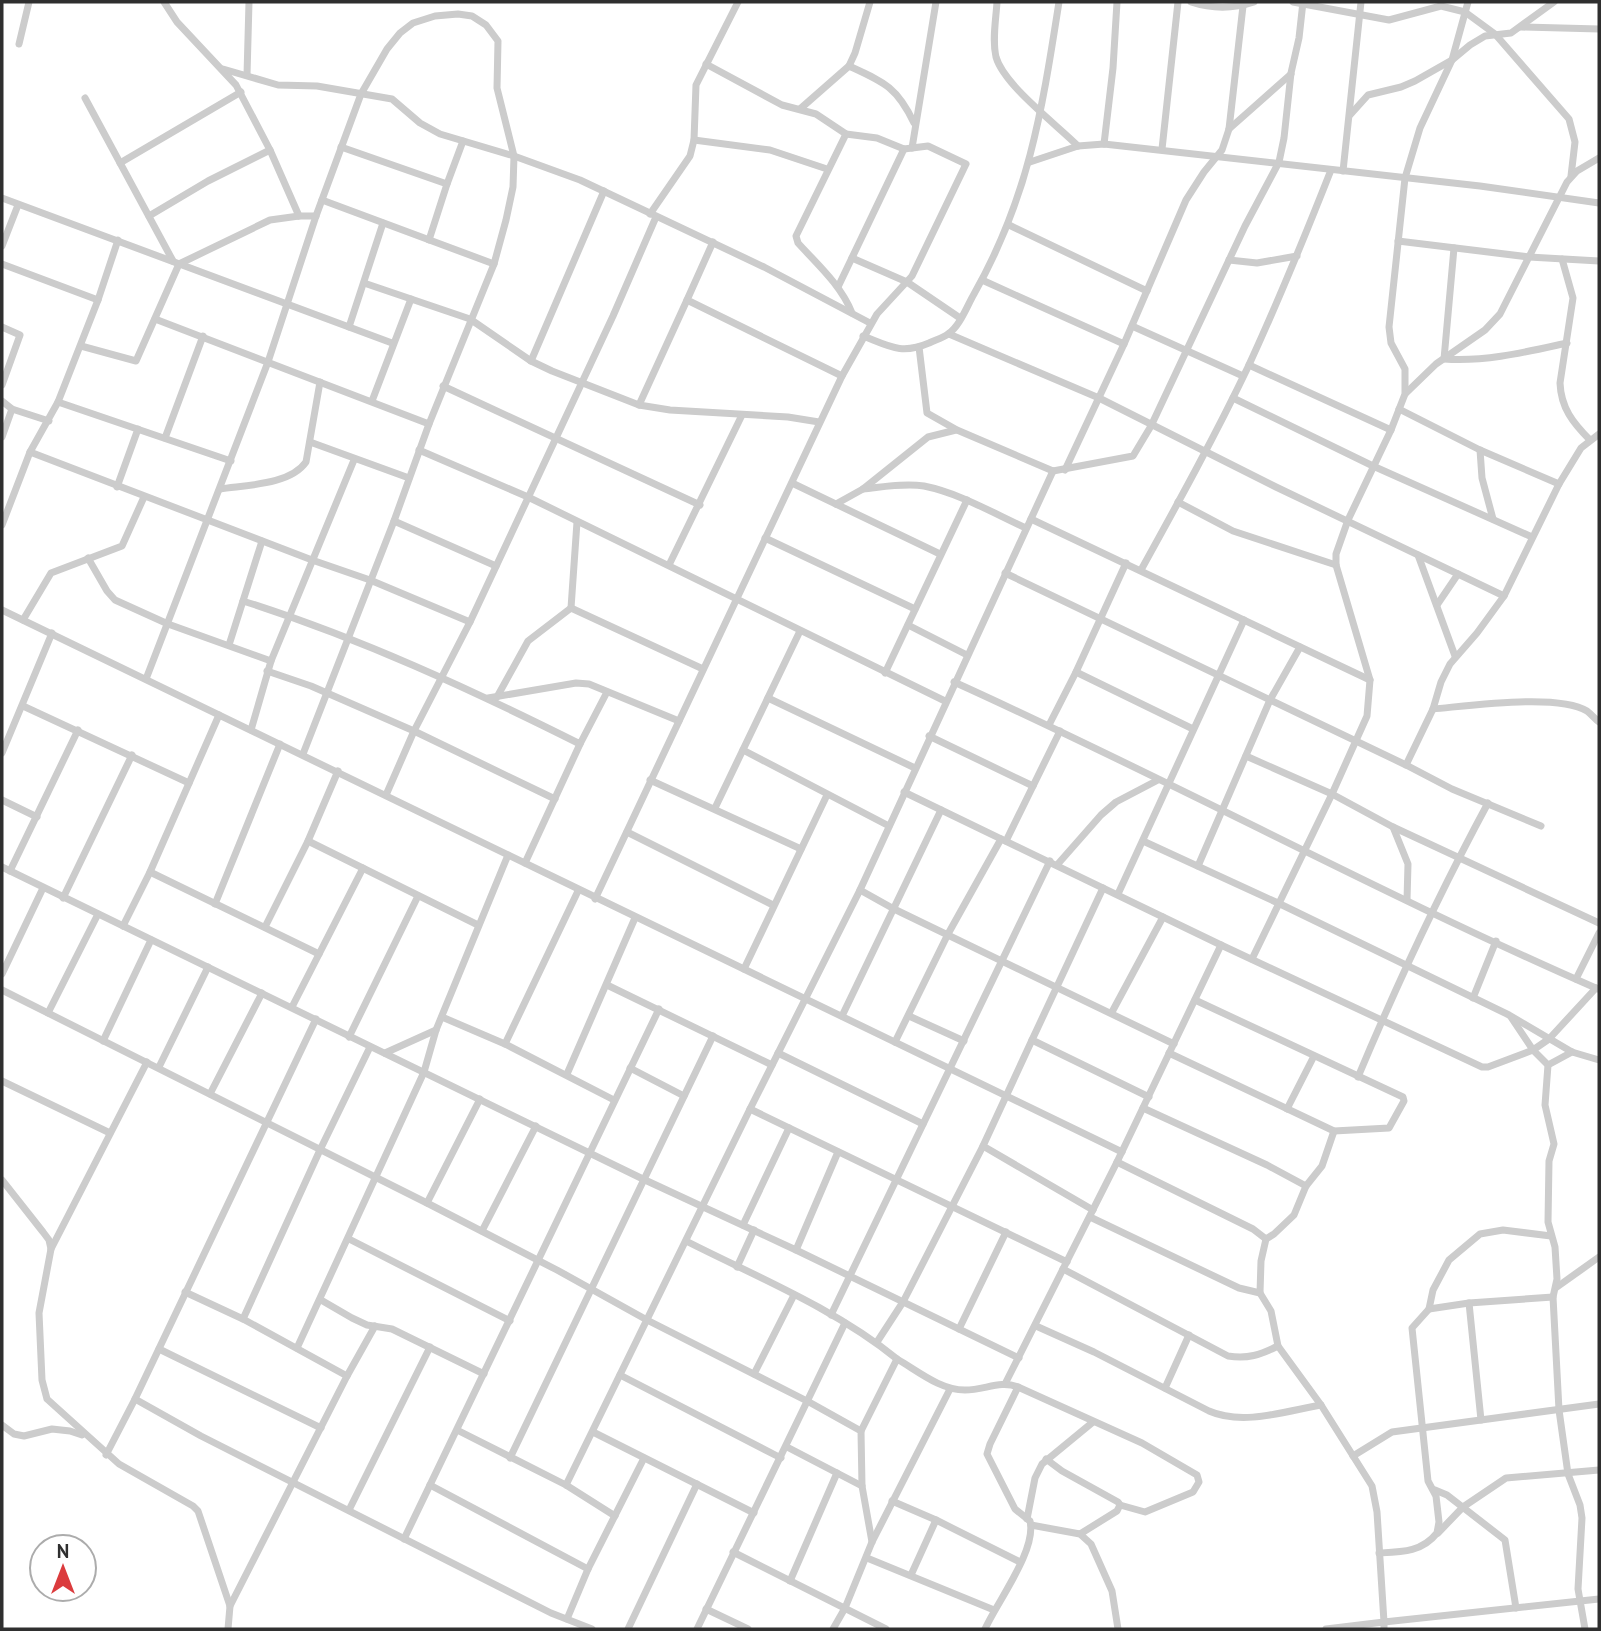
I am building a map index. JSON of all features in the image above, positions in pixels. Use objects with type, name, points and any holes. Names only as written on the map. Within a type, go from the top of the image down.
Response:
[{"type":"street","points":[[19,44],[29,2]]},
{"type":"street","points":[[164,2],[177,22],[223,69],[241,92],[299,216]]},
{"type":"street","points":[[247,75],[249,2]]},
{"type":"street","points":[[386,794],[613,316],[653,216],[690,156],[694,140],[695,90],[738,2]]},
{"type":"street","points":[[800,109],[849,66],[870,2]]},
{"type":"street","points":[[838,287],[908,148],[936,2]]},
{"type":"street","points":[[998,2],[995,55],[1008,79],[1078,146]]},
{"type":"street","points":[[863,337],[898,350],[919,347],[949,334],[960,318],[1009,225],[1030,162],[1042,112],[1059,2]]},
{"type":"street","points":[[1104,144],[1117,2]]},
{"type":"street","points":[[1162,149],[1178,2]]},
{"type":"street","points":[[1191,2],[1205,6],[1242,6],[1254,2]]},
{"type":"street","points":[[1293,2],[1389,20],[1441,6],[1465,12],[1495,34],[1569,119],[1575,142],[1571,176],[1500,314],[1485,330],[1444,359],[1405,394]]},
{"type":"street","points":[[1343,171],[1361,2]]},
{"type":"street","points":[[1252,959],[1367,716],[1370,680],[1336,565],[1336,554],[1348,520],[1405,394],[1405,369],[1389,335],[1405,178],[1420,128],[1452,60],[1468,2]]},
{"type":"street","points":[[1350,115],[1368,95],[1401,87],[1452,60],[1476,40],[1495,34],[1511,33],[1554,2]]},
{"type":"street","points":[[919,347],[927,412],[957,430],[1053,471],[1133,456],[1151,426],[1229,260],[1279,162],[1303,3]]},
{"type":"street","points":[[1065,470],[1124,344],[1186,200],[1225,144],[1242,6]]},
{"type":"street","points":[[146,679],[268,362],[316,216],[361,94],[387,49],[400,33],[413,23],[435,16],[472,16],[486,25],[498,41],[497,88],[514,156],[513,187],[494,264],[443,386],[394,521],[303,754]]},
{"type":"street","points":[[1520,27],[1599,29]]},
{"type":"street","points":[[595,899],[842,376],[870,323],[907,282],[967,164],[928,146],[908,148],[877,138],[846,134],[816,114],[782,105],[706,64]]},
{"type":"street","points":[[849,66],[894,90],[914,123]]},
{"type":"street","points":[[223,69],[278,85],[317,86],[393,99],[420,123],[440,134],[571,176],[713,242],[870,323]]},
{"type":"street","points":[[1228,129],[1291,74]]},
{"type":"street","points":[[120,163],[241,92]]},
{"type":"street","points":[[85,98],[176,262]]},
{"type":"street","points":[[846,134],[796,236],[798,243],[838,287],[852,313]]},
{"type":"street","points":[[694,140],[770,150],[827,169]]},
{"type":"street","points":[[429,240],[463,141]]},
{"type":"street","points":[[1030,162],[1078,146],[1104,144],[1279,162],[1599,203]]},
{"type":"street","points":[[341,147],[447,184]]},
{"type":"street","points":[[149,216],[208,181],[270,150]]},
{"type":"street","points":[[1571,176],[1599,158]]},
{"type":"street","points":[[1141,570],[1249,365],[1331,170]]},
{"type":"street","points":[[531,361],[604,191]]},
{"type":"street","points":[[2,198],[393,343]]},
{"type":"street","points":[[322,201],[494,264]]},
{"type":"street","points":[[2,246],[18,205]]},
{"type":"street","points":[[81,346],[136,361],[176,262],[270,220],[316,216]]},
{"type":"street","points":[[349,327],[383,223]]},
{"type":"street","points":[[1009,225],[1147,291]]},
{"type":"street","points":[[2,525],[30,452],[58,401],[81,346],[118,240]]},
{"type":"street","points":[[1398,241],[1528,257],[1599,261]]},
{"type":"street","points":[[639,405],[713,242]]},
{"type":"street","points":[[1444,359],[1454,248]]},
{"type":"street","points":[[1229,260],[1257,263],[1297,256]]},
{"type":"street","points":[[852,258],[907,282],[960,318]]},
{"type":"street","points":[[1562,259],[1573,298],[1560,393],[1569,416],[1590,440]]},
{"type":"street","points":[[2,264],[99,300]]},
{"type":"street","points":[[982,280],[1124,344]]},
{"type":"street","points":[[365,284],[470,319],[531,361],[639,405],[670,411],[788,417],[819,422]]},
{"type":"street","points":[[372,401],[411,299]]},
{"type":"street","points":[[687,300],[842,376]]},
{"type":"street","points":[[155,319],[429,424]]},
{"type":"street","points":[[1132,326],[1243,376]]},
{"type":"street","points":[[2,327],[20,335],[2,385]]},
{"type":"street","points":[[949,334],[1099,398],[1151,426],[1504,596]]},
{"type":"street","points":[[165,438],[203,337]]},
{"type":"street","points":[[1444,359],[1497,357],[1567,343]]},
{"type":"street","points":[[1249,365],[1391,430]]},
{"type":"street","points":[[220,489],[275,480],[301,468],[306,462],[320,382]]},
{"type":"street","points":[[443,386],[700,505]]},
{"type":"street","points":[[1233,398],[1373,466],[1532,537]]},
{"type":"street","points":[[2,401],[12,409],[48,421]]},
{"type":"street","points":[[58,401],[231,461]]},
{"type":"street","points":[[2,437],[12,409]]},
{"type":"street","points":[[1399,409],[1480,450],[1559,484]]},
{"type":"street","points":[[669,565],[742,415]]},
{"type":"street","points":[[117,487],[138,429]]},
{"type":"street","points":[[836,504],[863,489],[929,437],[957,430]]},
{"type":"street","points":[[1406,765],[1433,709],[1445,673],[1455,656],[1477,633],[1504,596],[1559,484],[1581,448],[1599,434]]},
{"type":"street","points":[[310,442],[409,478]]},
{"type":"street","points":[[419,450],[528,497],[945,702]]},
{"type":"street","points":[[1480,450],[1482,478],[1493,519]]},
{"type":"street","points":[[30,452],[117,487],[370,580],[470,622]]},
{"type":"street","points":[[251,730],[267,671],[288,615],[354,460]]},
{"type":"street","points":[[566,1485],[860,890],[1053,471]]},
{"type":"street","points":[[792,483],[940,554]]},
{"type":"street","points":[[863,489],[899,485],[924,486],[967,500],[1026,528]]},
{"type":"street","points":[[23,620],[51,573],[122,546],[144,497]]},
{"type":"street","points":[[884,673],[967,500]]},
{"type":"street","points":[[1178,502],[1233,531],[1336,565]]},
{"type":"street","points":[[1031,519],[1370,680]]},
{"type":"street","points":[[394,521],[496,566]]},
{"type":"street","points":[[497,696],[528,641],[572,608],[578,522]]},
{"type":"street","points":[[765,538],[915,609]]},
{"type":"street","points":[[229,645],[262,541]]},
{"type":"street","points":[[1418,554],[1455,656]]},
{"type":"street","points":[[89,558],[107,591],[116,600],[168,624],[271,661]]},
{"type":"street","points":[[1049,725],[1126,563]]},
{"type":"street","points":[[1005,573],[1102,617],[1452,789],[1541,825]]},
{"type":"street","points":[[1437,606],[1458,574]]},
{"type":"street","points":[[243,601],[349,637],[488,698],[580,744]]},
{"type":"street","points":[[572,608],[703,669]]},
{"type":"street","points":[[2,610],[1122,1152]]},
{"type":"street","points":[[1118,894],[1244,620]]},
{"type":"street","points":[[908,625],[967,655]]},
{"type":"street","points":[[715,808],[800,631]]},
{"type":"street","points":[[2,753],[52,633]]},
{"type":"street","points":[[1198,866],[1270,700],[1300,647]]},
{"type":"street","points":[[267,671],[414,731],[555,799]]},
{"type":"street","points":[[1076,672],[1193,729]]},
{"type":"street","points":[[904,792],[1482,1067],[1533,1050],[1549,1038],[1597,988],[1407,900],[1049,725],[954,682]]},
{"type":"street","points":[[488,698],[576,683],[589,684],[678,721]]},
{"type":"street","points":[[525,863],[607,692]]},
{"type":"street","points":[[768,698],[915,768]]},
{"type":"street","points":[[1433,709],[1529,702],[1553,703],[1586,710],[1599,722]]},
{"type":"street","points":[[23,706],[189,783]]},
{"type":"street","points":[[123,926],[150,872],[219,715]]},
{"type":"street","points":[[10,871],[78,730]]},
{"type":"street","points":[[895,1042],[948,934],[1004,840],[1060,731]]},
{"type":"street","points":[[929,736],[1033,786]]},
{"type":"street","points":[[215,904],[280,744]]},
{"type":"street","points":[[743,750],[889,825]]},
{"type":"street","points":[[63,898],[132,755]]},
{"type":"street","points":[[1246,756],[1332,794],[1393,827],[1599,923]]},
{"type":"street","points":[[265,928],[308,841],[338,771]]},
{"type":"street","points":[[650,780],[802,849]]},
{"type":"street","points":[[831,1315],[1003,960],[1053,863],[1116,802],[1158,780]]},
{"type":"street","points":[[744,969],[827,795]]},
{"type":"street","points":[[2,800],[37,817]]},
{"type":"street","points":[[1358,1077],[1406,965],[1434,912],[1458,857],[1488,803]]},
{"type":"street","points":[[842,1016],[942,810]]},
{"type":"street","points":[[1393,827],[1408,864],[1407,900]]},
{"type":"street","points":[[627,832],[774,905]]},
{"type":"street","points":[[308,841],[478,925]]},
{"type":"street","points":[[1143,841],[1278,902],[1509,1015],[1572,1052],[1599,1060]]},
{"type":"street","points":[[297,1348],[424,1072],[436,1030],[509,855]]},
{"type":"street","points":[[2,867],[589,1153],[1019,1358]]},
{"type":"street","points":[[292,1007],[362,868]]},
{"type":"street","points":[[150,872],[319,954]]},
{"type":"street","points":[[2,974],[43,887]]},
{"type":"street","points":[[877,1342],[903,1302],[983,1146],[1103,888]]},
{"type":"street","points":[[860,890],[1174,1044]]},
{"type":"street","points":[[505,1044],[578,891]]},
{"type":"street","points":[[349,1037],[418,896]]},
{"type":"street","points":[[48,1013],[99,914]]},
{"type":"street","points":[[1112,1012],[1163,917]]},
{"type":"street","points":[[567,1074],[635,918]]},
{"type":"street","points":[[1576,979],[1599,933]]},
{"type":"street","points":[[103,1041],[151,940]]},
{"type":"street","points":[[1473,998],[1496,941]]},
{"type":"street","points":[[1006,1382],[1092,1213],[1221,945]]},
{"type":"street","points":[[159,1068],[208,967]]},
{"type":"street","points":[[607,985],[772,1065]]},
{"type":"street","points":[[2,990],[482,1231],[861,1431]]},
{"type":"street","points":[[210,1094],[262,992]]},
{"type":"street","points":[[1169,1053],[1334,1131],[1389,1128],[1404,1101],[1403,1097],[1195,1000]]},
{"type":"street","points":[[404,1539],[659,1009]]},
{"type":"street","points":[[1509,1015],[1533,1050],[1548,1065],[1545,1105],[1554,1144],[1549,1161],[1548,1222],[1555,1247],[1557,1287],[1553,1297],[1559,1410],[1567,1472],[1580,1505],[1582,1518],[1578,1589],[1585,1629]]},
{"type":"street","points":[[909,1016],[964,1041]]},
{"type":"street","points":[[442,1017],[505,1044],[614,1100]]},
{"type":"street","points":[[106,1455],[316,1019]]},
{"type":"street","points":[[385,1053],[436,1030]]},
{"type":"street","points":[[510,1458],[713,1036]]},
{"type":"street","points":[[1031,1040],[1149,1097]]},
{"type":"street","points":[[243,1319],[370,1046]]},
{"type":"street","points":[[1548,1065],[1572,1052]]},
{"type":"street","points":[[778,1053],[923,1124]]},
{"type":"street","points":[[1287,1109],[1314,1056]]},
{"type":"street","points":[[147,1062],[51,1249],[39,1313],[44,1392],[51,1405],[106,1455],[198,1511],[230,1606]]},
{"type":"street","points":[[630,1068],[684,1096]]},
{"type":"street","points":[[2,1081],[110,1132]]},
{"type":"street","points":[[427,1203],[480,1099]]},
{"type":"street","points":[[750,1108],[1006,1232],[1228,1356],[1243,1359],[1278,1346]]},
{"type":"street","points":[[1143,1108],[1306,1186]]},
{"type":"street","points":[[482,1231],[536,1126]]},
{"type":"street","points":[[743,1225],[789,1128]]},
{"type":"street","points":[[1334,1131],[1322,1166],[1306,1186],[1294,1215],[1266,1239],[1261,1261],[1260,1293],[1271,1311],[1278,1346],[1321,1405],[1372,1486],[1376,1502],[1384,1626]]},
{"type":"street","points":[[983,1146],[1092,1213],[1239,1288],[1260,1293]]},
{"type":"street","points":[[796,1250],[838,1152]]},
{"type":"street","points":[[1117,1162],[1253,1229],[1266,1239]]},
{"type":"street","points":[[2,1180],[49,1240],[51,1249]]},
{"type":"street","points":[[737,1267],[754,1230]]},
{"type":"street","points":[[1437,1534],[1439,1522],[1435,1490],[1428,1480],[1412,1328],[1429,1309],[1433,1290],[1448,1260],[1480,1234],[1503,1230],[1551,1236]]},
{"type":"street","points":[[959,1329],[1006,1232]]},
{"type":"street","points":[[348,1239],[510,1321]]},
{"type":"street","points":[[686,1241],[794,1294],[877,1342],[897,1359],[950,1389],[985,1389],[1006,1382],[1142,1444],[1199,1478],[1197,1488],[1193,1492],[1142,1512],[1120,1505],[1046,1460]]},
{"type":"street","points":[[1557,1287],[1599,1257]]},
{"type":"street","points":[[185,1292],[243,1319],[347,1376]]},
{"type":"street","points":[[754,1374],[794,1294]]},
{"type":"street","points":[[1429,1309],[1469,1303],[1553,1297]]},
{"type":"street","points":[[321,1300],[352,1318],[392,1329],[484,1374]]},
{"type":"street","points":[[1469,1303],[1481,1420]]},
{"type":"street","points":[[697,1629],[845,1323]]},
{"type":"street","points":[[228,1629],[230,1606],[375,1326]]},
{"type":"street","points":[[1036,1326],[1226,1417],[1262,1415],[1321,1405]]},
{"type":"street","points":[[1166,1388],[1189,1335]]},
{"type":"street","points":[[349,1510],[430,1347]]},
{"type":"street","points":[[159,1349],[321,1428]]},
{"type":"street","points":[[872,1542],[862,1486],[861,1431],[897,1359]]},
{"type":"street","points":[[620,1375],[781,1458]]},
{"type":"street","points":[[1018,1387],[987,1454],[1014,1509],[1029,1522],[1080,1534],[1091,1544],[1112,1591],[1118,1629]]},
{"type":"street","points":[[833,1629],[845,1608],[872,1542],[950,1389]]},
{"type":"street","points":[[135,1399],[292,1483],[592,1629]]},
{"type":"street","points":[[1353,1456],[1392,1432],[1599,1404]]},
{"type":"street","points":[[985,1629],[1026,1552],[1035,1478],[1046,1460],[1093,1422]]},
{"type":"street","points":[[2,1425],[14,1434],[24,1436],[52,1429],[70,1431],[88,1438]]},
{"type":"street","points":[[457,1430],[566,1485],[615,1516]]},
{"type":"street","points":[[593,1432],[754,1513]]},
{"type":"street","points":[[787,1447],[862,1486]]},
{"type":"street","points":[[567,1619],[588,1569],[644,1458]]},
{"type":"street","points":[[1379,1553],[1420,1548],[1463,1507],[1506,1478],[1599,1470]]},
{"type":"street","points":[[790,1581],[837,1473]]},
{"type":"street","points":[[628,1629],[697,1484]]},
{"type":"street","points":[[430,1485],[588,1569]]},
{"type":"street","points":[[1435,1490],[1447,1495],[1505,1540],[1516,1608]]},
{"type":"street","points":[[892,1501],[1020,1562]]},
{"type":"street","points":[[1080,1534],[1117,1511],[1120,1505]]},
{"type":"street","points":[[911,1575],[936,1520]]},
{"type":"street","points":[[733,1552],[886,1629]]},
{"type":"street","points":[[867,1558],[993,1610]]},
{"type":"street","points":[[1326,1629],[1384,1626],[1599,1599]]},
{"type":"street","points":[[706,1609],[748,1629]]}]
